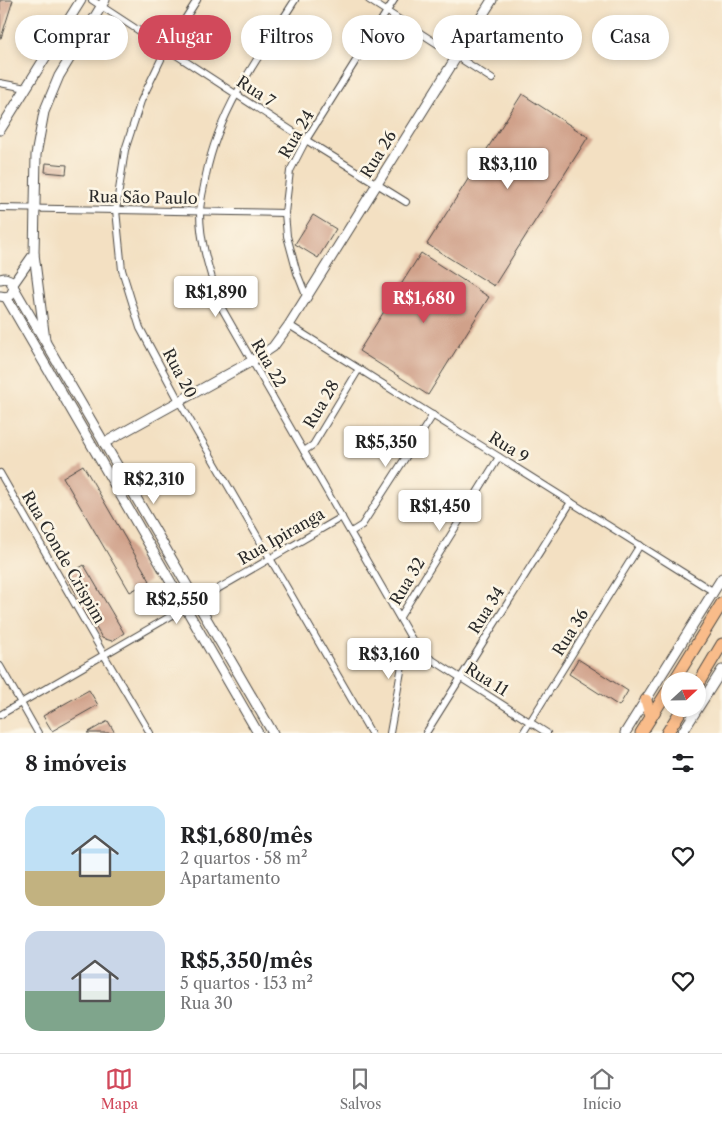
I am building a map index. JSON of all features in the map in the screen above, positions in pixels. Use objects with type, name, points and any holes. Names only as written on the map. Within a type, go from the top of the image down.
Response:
[{"type":"highway","points":[[680,672],[722,603]]},
{"type":"highway","points":[[705,672],[722,644]]},
{"type":"highway","points":[[646,700],[651,717]]},
{"type":"highway","points":[[641,733],[661,701]]},
{"type":"highway","points":[[667,733],[676,718]]},
{"type":"street","points":[[0,130],[81,0]]},
{"type":"street","name":"Rua 7","points":[[92,0],[103,3],[138,29]]},
{"type":"street","name":"Rua 20","points":[[188,15],[197,0]]},
{"type":"street","name":"Rua 22","points":[[295,0],[236,94],[218,129],[206,168],[200,212],[204,254],[220,305],[400,618]]},
{"type":"street","points":[[369,0],[433,40]]},
{"type":"street","name":"Rua 24","points":[[307,298],[296,273],[287,236],[285,213],[290,171],[306,140],[394,0]]},
{"type":"street","name":"Rua 26","points":[[483,15],[492,0]]},
{"type":"street","points":[[46,344],[34,254],[36,156],[44,112],[59,76],[103,3]]},
{"type":"street","name":"Rua 20","points":[[161,60],[141,101],[125,150],[116,210],[122,270],[140,328],[179,401],[372,733]]},
{"type":"street","name":"Rua 7","points":[[183,60],[406,202]]},
{"type":"street","name":"Rua 26","points":[[104,443],[252,361],[273,347],[307,298],[455,60]]},
{"type":"street","points":[[464,60],[492,79]]},
{"type":"street","points":[[0,84],[26,88]]},
{"type":"street","name":"Rua São Paulo","points":[[0,208],[285,213]]},
{"type":"street","points":[[34,254],[14,286],[11,295],[3,296],[68,403],[258,733]]},
{"type":"street","points":[[0,279],[10,280],[14,286],[46,344],[274,733]]},
{"type":"street","name":"Rua 9","points":[[289,325],[714,592]]},
{"type":"street","name":"Rua 28","points":[[304,452],[313,445],[359,369]]},
{"type":"street","points":[[68,403],[77,397]]},
{"type":"street","points":[[351,532],[362,525],[433,415]]},
{"type":"street","name":"Rua 32","points":[[400,618],[499,457]]},
{"type":"street","name":"Rua Conde Crispim","points":[[0,472],[150,733]]},
{"type":"street","name":"Rua 34","points":[[426,733],[571,502]]},
{"type":"street","name":"Rua Ipiranga","points":[[0,714],[342,517]]},
{"type":"street","name":"Rua 36","points":[[523,733],[640,545]]},
{"type":"street","points":[[625,733],[722,578]]},
{"type":"street","name":"Rua 11","points":[[400,618],[411,638],[428,657],[459,679],[547,733]]},
{"type":"street","points":[[390,733],[406,643],[411,638]]},
{"type":"street","points":[[0,666],[38,733]]},
{"type":"street","points":[[682,733],[722,670]]},
{"type":"building","points":[[0,0],[13,0],[1,38],[0,38]]},
{"type":"building","points":[[522,94],[588,137],[494,286],[427,244]]},
{"type":"building","points":[[46,163],[67,165],[66,174],[45,172]]},
{"type":"building","points":[[313,215],[336,229],[318,258],[295,244]]},
{"type":"building","points":[[421,253],[489,297],[428,395],[359,351]]},
{"type":"building","points":[[83,465],[150,581],[130,592],[63,477]]},
{"type":"building","points":[[84,565],[124,633],[112,641],[102,638],[66,576]]},
{"type":"building","points":[[578,659],[628,691],[619,706],[569,674]]},
{"type":"building","points":[[89,690],[98,705],[52,731],[43,716]]},
{"type":"building","points":[[108,721],[115,733],[87,733]]}]
